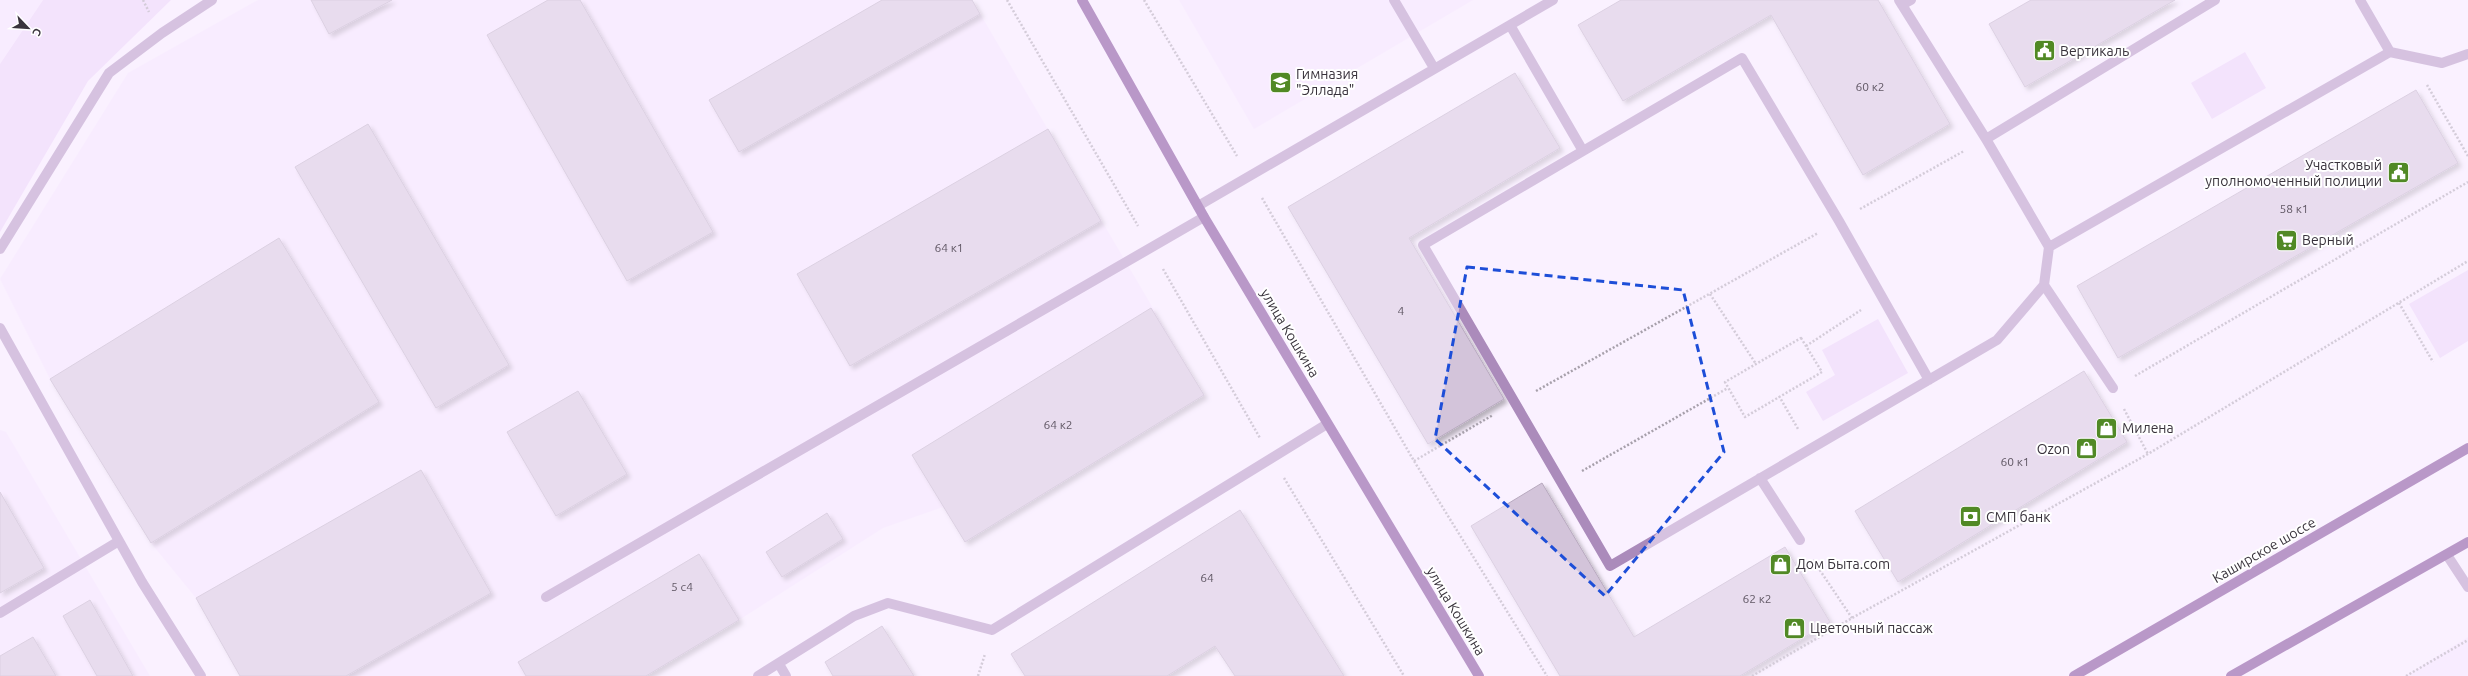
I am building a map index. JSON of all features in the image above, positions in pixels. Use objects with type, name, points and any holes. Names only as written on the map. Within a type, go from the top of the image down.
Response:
[{"type":"main road","name":"улица Кошкина","points":[[1082,0],[1204,217],[1479,676]]},
{"type":"main road","name":"Каширское шоссе","points":[[2074,676],[2468,448]]},
{"type":"main road","points":[[2231,676],[2468,542]]},
{"type":"lane","points":[[0,249],[109,73],[212,0]]},
{"type":"lane","points":[[1394,0],[1434,68]]},
{"type":"lane","points":[[1198,206],[1249,175],[1554,0]]},
{"type":"lane","points":[[1911,0],[1900,3],[1986,139],[2049,246],[2044,285],[1997,340],[1929,380],[1760,478],[1610,566],[1422,245],[1742,58],[1839,221],[1929,380]]},
{"type":"lane","points":[[1986,139],[2215,0]]},
{"type":"lane","points":[[2360,0],[2390,52]]},
{"type":"lane","points":[[1510,25],[1583,151]]},
{"type":"lane","points":[[2049,246],[2390,52],[2410,55],[2442,63],[2468,54]]},
{"type":"lane","points":[[546,598],[1204,217]]},
{"type":"lane","points":[[2044,285],[2113,388]]},
{"type":"lane","points":[[0,328],[142,582],[201,676]]},
{"type":"lane","points":[[758,676],[854,616],[888,602],[992,630],[1273,459],[1327,424]]},
{"type":"lane","points":[[1760,478],[1800,540]]},
{"type":"lane","points":[[0,613],[119,540]]},
{"type":"lane","points":[[2447,555],[2468,587]]},
{"type":"lane","points":[[779,664],[786,676]]},
{"type":"path","points":[[1007,0],[1273,459],[1404,676]]},
{"type":"path","points":[[1144,0],[1249,175],[1414,461],[1547,676]]},
{"type":"path","points":[[2410,55],[2468,156]]},
{"type":"path","points":[[1414,461],[1986,139]]},
{"type":"path","points":[[2148,454],[2113,388],[2468,182]]},
{"type":"path","points":[[1752,676],[1852,618],[2148,454],[2468,262]]},
{"type":"path","points":[[1710,294],[1756,364]]},
{"type":"path","points":[[1806,346],[1882,296]]},
{"type":"path","points":[[2398,303],[2433,362]]},
{"type":"path","points":[[1802,338],[1822,372],[1745,417],[1725,382],[1756,364],[1802,338]]},
{"type":"path","points":[[1561,482],[1728,388]]},
{"type":"path","points":[[1779,396],[1810,449]]},
{"type":"path","points":[[1800,540],[1852,618]]},
{"type":"path","points":[[2406,676],[2468,640]]},
{"type":"highlighted area","points":[[1467,267],[1683,290],[1724,452],[1605,596],[1435,439]]},
{"type":"shaded area","points":[[0,0],[43,0],[0,64]]},
{"type":"shaded area","points":[[43,0],[171,0],[88,81],[0,232],[0,64]]},
{"type":"shaded area","points":[[258,0],[972,0],[1204,395],[965,542],[943,507],[883,528],[739,620],[646,676],[240,676],[196,598],[151,543],[50,379],[0,279],[128,73]]},
{"type":"shaded area","name":"Гимназия \"Эллада\"","points":[[1179,0],[1473,0],[1254,129]]},
{"type":"shaded area","points":[[2245,52],[2266,88],[2212,119],[2191,83]]},
{"type":"shaded area","points":[[2468,270],[2468,341],[2440,358],[2409,304]]},
{"type":"shaded area","points":[[1878,319],[1908,373],[1823,421],[1806,392],[1835,375],[1822,350]]},
{"type":"shaded area","points":[[0,430],[6,432],[150,676],[0,676]]},
{"type":"shaded area","points":[[2468,637],[2468,676],[2406,676]]},
{"type":"building","points":[[311,0],[392,0],[329,34]]},
{"type":"building","points":[[548,0],[580,0],[713,232],[627,281],[487,35]]},
{"type":"building","points":[[882,0],[972,0],[980,14],[739,152],[709,100]]},
{"type":"building","points":[[1621,0],[1878,0],[1950,124],[1863,175],[1771,15],[1623,101],[1578,25]]},
{"type":"building","points":[[2031,0],[2175,0],[2025,87],[1989,24]]},
{"type":"building","points":[[1515,73],[1560,148],[1409,238],[1504,399],[1428,444],[1288,207]]},
{"type":"building","points":[[2416,90],[2458,163],[2118,358],[2077,286]]},
{"type":"building","points":[[368,124],[509,365],[436,408],[295,167]]},
{"type":"building","points":[[1048,129],[1101,221],[850,366],[797,274]]},
{"type":"building","points":[[279,238],[379,402],[151,543],[50,379]]},
{"type":"building","points":[[1151,308],[1204,395],[965,542],[912,455]]},
{"type":"building","points":[[2084,371],[2127,442],[1898,582],[1855,511]]},
{"type":"building","points":[[578,391],[627,474],[556,516],[507,432]]},
{"type":"building","points":[[421,470],[491,593],[346,676],[240,676],[196,598]]},
{"type":"building","points":[[1542,483],[1634,637],[1785,547],[1830,622],[1740,676],[1560,676],[1471,526]]},
{"type":"building","points":[[0,492],[44,568],[0,593]]},
{"type":"building","points":[[1240,510],[1344,676],[1235,676],[1215,646],[1167,676],[1025,676],[1011,654]]},
{"type":"building","points":[[827,513],[843,539],[782,577],[766,552]]},
{"type":"building","points":[[699,554],[739,620],[646,676],[526,676],[518,662]]},
{"type":"building","points":[[90,600],[133,676],[97,676],[63,616]]},
{"type":"building","points":[[882,626],[914,676],[833,676],[825,662]]},
{"type":"building","points":[[33,637],[56,676],[0,676],[0,656]]},
{"type":"place","name":"Вертикаль","points":[[2045,51]]},
{"type":"place","name":"Гимназия \"Эллада\"","points":[[1281,82]]},
{"type":"place","name":"Участковый уполномоченный полиции","points":[[2398,173]]},
{"type":"place","name":"Верный","points":[[2286,240]]},
{"type":"place","name":"Милена","points":[[2106,428]]},
{"type":"place","name":"Ozon","points":[[2086,449]]},
{"type":"place","name":"СМП банк","points":[[1970,517]]},
{"type":"place","name":"Дом Быта.com","points":[[1781,564]]},
{"type":"place","name":"Цветочный пассаж","points":[[1795,628]]}]
